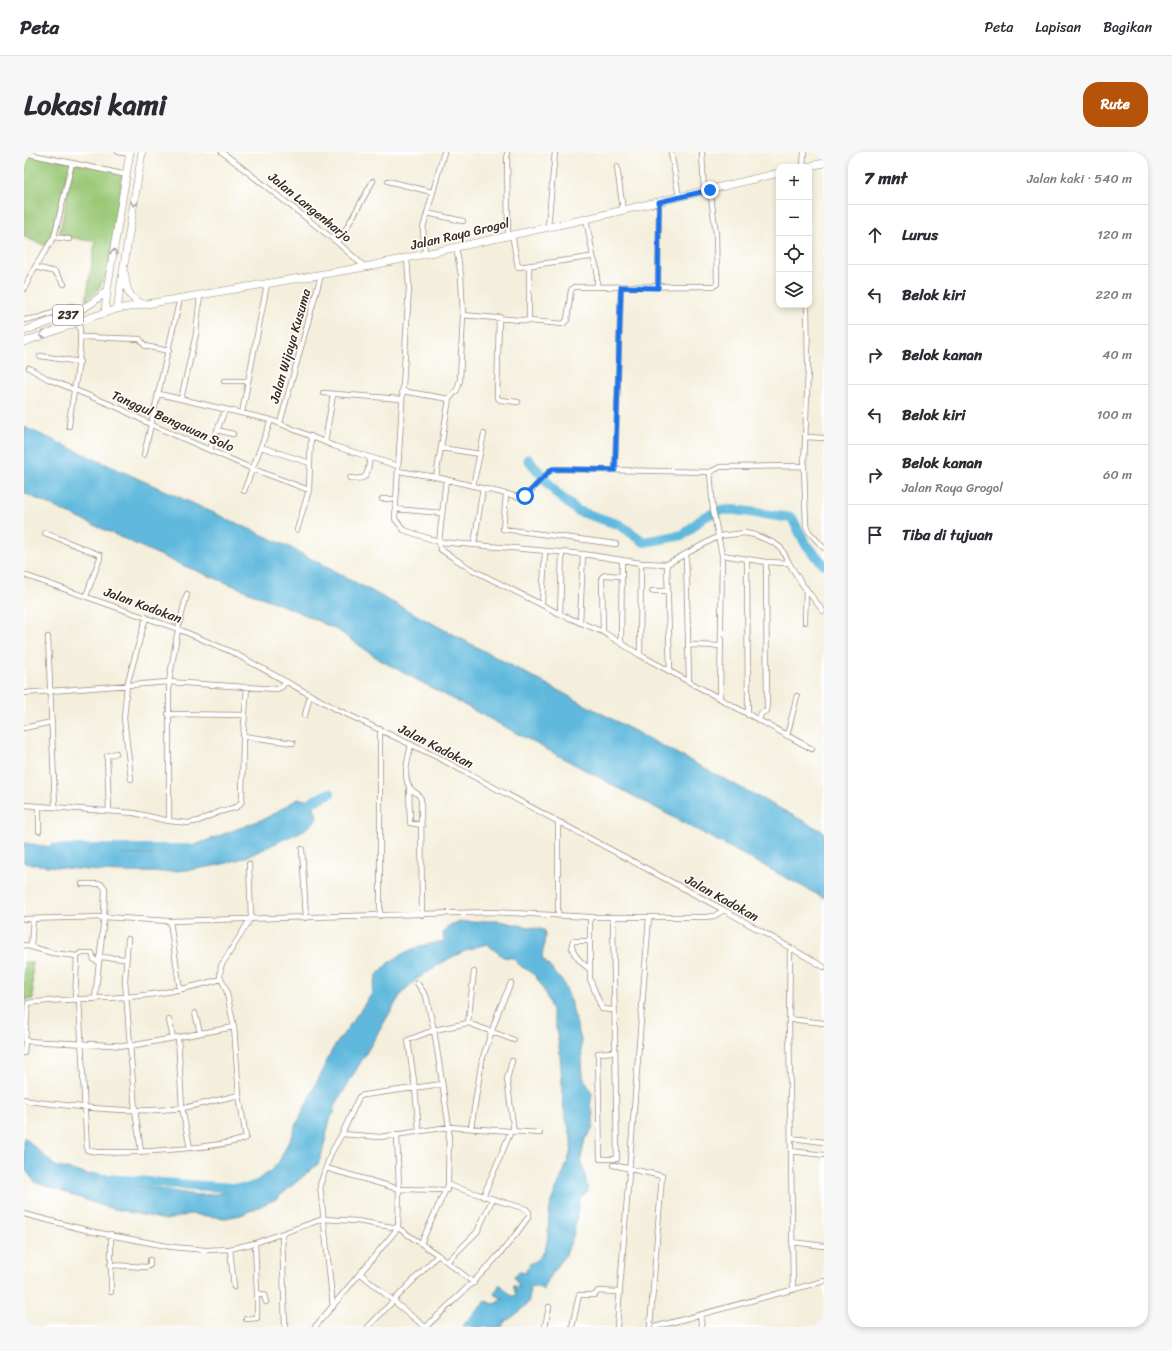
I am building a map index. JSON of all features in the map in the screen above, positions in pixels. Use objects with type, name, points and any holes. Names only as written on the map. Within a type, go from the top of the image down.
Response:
[{"type":"main road","points":[[117,309],[142,152]]},
{"type":"main road","points":[[105,312],[107,290],[130,153]]},
{"type":"main road","points":[[812,166],[824,163]]},
{"type":"main road","points":[[128,172],[132,173],[139,170]]},
{"type":"main road","name":"Jalan Raya Grogol","points":[[105,312],[144,304],[365,267],[586,219],[776,174]]},
{"type":"main road","points":[[126,183],[133,180],[137,184]]},
{"type":"main road","points":[[124,267],[125,281],[130,296],[135,301],[144,304]]},
{"type":"main road","name":"237","points":[[24,331],[73,313],[96,301],[107,290]]},
{"type":"main road","name":"237","points":[[24,342],[105,312]]},
{"type":"street","points":[[118,152],[130,153]]},
{"type":"street","name":"Jalan Langenharjo","points":[[222,152],[338,243],[365,267]]},
{"type":"street","points":[[425,254],[423,236],[427,213],[444,152]]},
{"type":"street","points":[[507,152],[510,235],[517,267],[529,267],[593,256]]},
{"type":"street","points":[[548,227],[555,152]]},
{"type":"street","points":[[670,152],[679,197]]},
{"type":"street","points":[[463,315],[499,317],[563,324],[566,322],[573,288],[658,288],[711,286],[717,284],[716,233],[707,191],[702,152]]},
{"type":"street","points":[[804,152],[806,164]]},
{"type":"street","points":[[24,153],[72,163],[128,172]]},
{"type":"street","points":[[24,289],[54,237],[72,163]]},
{"type":"street","points":[[617,167],[624,210]]},
{"type":"street","points":[[338,243],[373,181]]},
{"type":"street","points":[[388,181],[432,192]]},
{"type":"street","points":[[658,288],[659,202]]},
{"type":"street","points":[[427,213],[463,221]]},
{"type":"street","points":[[586,219],[596,269],[597,287]]},
{"type":"street","points":[[54,237],[69,239]]},
{"type":"street","points":[[436,476],[451,397],[459,387],[463,315],[461,276],[456,247]]},
{"type":"street","points":[[407,258],[409,287],[401,399],[395,519],[399,527],[439,542],[474,544],[562,554],[583,554],[622,561],[667,564],[719,536],[745,533],[755,535],[774,543],[781,548],[799,580],[824,611]]},
{"type":"street","points":[[529,267],[529,320]]},
{"type":"street","points":[[35,268],[55,272],[64,284]]},
{"type":"street","name":"Jalan Wijaya Kusuma","points":[[280,423],[322,275]]},
{"type":"street","points":[[242,413],[267,284]]},
{"type":"street","points":[[615,470],[621,287]]},
{"type":"street","points":[[181,399],[196,334],[200,295]]},
{"type":"street","points":[[144,455],[180,298]]},
{"type":"street","points":[[24,320],[38,318],[72,306]]},
{"type":"street","points":[[807,308],[808,370],[804,466],[807,530],[824,548]]},
{"type":"street","points":[[499,317],[497,397],[500,400],[518,402]]},
{"type":"street","points":[[69,426],[80,362],[81,337],[79,322]]},
{"type":"street","points":[[81,337],[140,339],[145,346],[169,351]]},
{"type":"street","points":[[40,356],[80,362]]},
{"type":"street","name":"Tanggul Bengawan Solo","points":[[29,368],[48,379],[119,408],[152,425],[253,469],[309,490]]},
{"type":"street","points":[[224,381],[248,381]]},
{"type":"street","points":[[402,391],[451,397]]},
{"type":"street","points":[[323,393],[333,395],[401,399]]},
{"type":"street","points":[[159,394],[280,423],[325,442],[398,466]]},
{"type":"street","points":[[325,442],[333,395]]},
{"type":"street","points":[[210,449],[225,410]]},
{"type":"street","points":[[244,492],[270,420]]},
{"type":"street","points":[[217,430],[233,434]]},
{"type":"street","points":[[473,486],[484,434]]},
{"type":"street","points":[[297,530],[309,490],[311,436]]},
{"type":"street","points":[[805,437],[824,438]]},
{"type":"street","points":[[261,448],[310,463]]},
{"type":"street","points":[[441,448],[480,454]]},
{"type":"street","points":[[350,478],[360,480],[366,476],[370,458]]},
{"type":"street","points":[[398,471],[436,476],[506,495],[519,497],[529,493],[549,472],[555,469],[710,472],[720,466],[804,466]]},
{"type":"street","points":[[710,472],[715,519],[722,555],[720,697]]},
{"type":"street","points":[[446,479],[439,542],[440,549],[469,568],[560,614],[603,632],[640,655],[720,697],[748,715],[812,749]]},
{"type":"street","points":[[474,544],[483,488]]},
{"type":"street","points":[[506,495],[503,529],[616,544]]},
{"type":"street","points":[[382,499],[396,499]]},
{"type":"street","points":[[396,509],[442,513]]},
{"type":"street","points":[[45,533],[100,555],[86,596]]},
{"type":"street","points":[[542,604],[545,552]]},
{"type":"street","points":[[560,614],[562,554]]},
{"type":"street","points":[[580,623],[583,554]]},
{"type":"street","points":[[686,555],[690,645],[689,682]]},
{"type":"street","points":[[722,555],[747,560],[789,563]]},
{"type":"street","points":[[747,560],[748,715]]},
{"type":"street","points":[[621,642],[622,561]]},
{"type":"street","points":[[759,721],[760,714],[767,711],[766,562]]},
{"type":"street","points":[[640,655],[641,563]]},
{"type":"street","points":[[667,564],[670,671]]},
{"type":"street","name":"Jalan Kadokan","points":[[24,575],[146,617],[232,652],[285,682],[411,744],[724,910],[790,950],[824,967]]},
{"type":"street","points":[[603,632],[602,577],[605,575],[621,576]]},
{"type":"street","points":[[805,622],[806,588]]},
{"type":"street","points":[[652,591],[668,591]]},
{"type":"street","points":[[169,821],[169,682],[178,629],[187,594]]},
{"type":"street","points":[[131,779],[124,718],[127,685],[146,617]]},
{"type":"street","points":[[48,637],[55,806]]},
{"type":"street","points":[[690,645],[721,646]]},
{"type":"street","points":[[24,693],[169,682],[277,689],[282,687],[285,682]]},
{"type":"street","points":[[24,805],[55,806],[134,813],[169,821],[188,823],[198,821],[240,805],[247,687]]},
{"type":"street","points":[[305,715],[310,695]]},
{"type":"street","points":[[787,736],[797,696]]},
{"type":"street","points":[[168,714],[245,716]]},
{"type":"street","points":[[24,728],[52,722]]},
{"type":"street","points":[[380,729],[380,916]]},
{"type":"street","points":[[243,736],[293,743]]},
{"type":"street","points":[[411,744],[406,777],[409,786],[410,823],[422,825]]},
{"type":"street","points":[[110,811],[107,759],[109,754],[116,753]]},
{"type":"street","points":[[409,786],[421,797],[422,915]]},
{"type":"street","points":[[39,806],[39,831]]},
{"type":"street","points":[[558,823],[558,914]]},
{"type":"street","points":[[302,849],[306,918]]},
{"type":"street","points":[[77,956],[77,1000],[87,1150],[141,1151],[190,1148],[246,1138],[239,1096],[234,1027],[226,989],[221,979],[220,970],[251,918],[249,864]]},
{"type":"street","points":[[82,884],[98,883],[104,886],[104,917],[98,959],[95,999]]},
{"type":"street","points":[[24,919],[104,917],[170,921],[491,912],[558,914],[590,917],[706,917],[714,916],[724,910]]},
{"type":"street","points":[[590,917],[591,983],[601,1008],[603,1010],[613,1010]]},
{"type":"street","points":[[612,917],[617,1159],[600,1159],[598,1053],[614,1052]]},
{"type":"street","points":[[617,1327],[648,917]]},
{"type":"street","points":[[31,946],[33,919]]},
{"type":"street","points":[[170,921],[180,990]]},
{"type":"street","points":[[128,939],[126,959],[130,1046],[135,1110],[141,1151]]},
{"type":"street","points":[[590,941],[573,941],[571,947],[572,951],[590,969]]},
{"type":"street","points":[[24,945],[52,953],[77,956],[81,953],[91,953],[94,960],[126,959]]},
{"type":"street","points":[[790,950],[789,1018],[793,1290]]},
{"type":"street","points":[[468,1023],[474,972]]},
{"type":"street","points":[[24,1053],[26,1004],[127,997],[180,990],[221,979]]},
{"type":"street","points":[[417,983],[426,996],[434,1030],[448,1127],[448,1188],[421,1243]]},
{"type":"street","points":[[471,1128],[482,1060],[499,1010],[510,984]]},
{"type":"street","points":[[196,1013],[200,1033]]},
{"type":"street","points":[[789,1018],[824,1023]]},
{"type":"street","points":[[169,1020],[176,1038],[182,1108],[190,1148]]},
{"type":"street","points":[[419,1131],[408,1040],[434,1030],[468,1023],[514,1040]]},
{"type":"street","points":[[25,1041],[130,1046],[234,1027]]},
{"type":"street","points":[[483,1197],[513,1131],[507,1079],[512,1061]]},
{"type":"street","points":[[333,1307],[320,1185],[331,1153],[342,1134],[359,1097],[364,1095],[442,1084]]},
{"type":"street","points":[[24,1098],[29,1101],[84,1107],[135,1110],[182,1108],[239,1096]]},
{"type":"street","points":[[342,1134],[372,1137],[448,1127],[540,1133]]},
{"type":"street","points":[[315,1327],[398,1228],[399,1189],[397,1134]]},
{"type":"street","points":[[791,1138],[824,1142]]},
{"type":"street","points":[[791,1151],[824,1155]]},
{"type":"street","points":[[613,1165],[660,1174],[663,1177],[650,1327]]},
{"type":"street","points":[[326,1168],[399,1189],[448,1188],[526,1209],[529,1212],[529,1216],[512,1241],[474,1283],[425,1327],[361,1274]]},
{"type":"street","points":[[447,1262],[472,1235],[477,1232],[492,1200]]},
{"type":"street","points":[[24,1214],[54,1223],[172,1246],[206,1250],[230,1249],[255,1243],[323,1219],[357,1221],[398,1228],[438,1255],[474,1283]]},
{"type":"street","points":[[111,1234],[111,1292]]},
{"type":"street","points":[[282,1234],[285,1327]]},
{"type":"street","points":[[792,1242],[824,1246]]},
{"type":"street","points":[[246,1319],[258,1316],[255,1243]]},
{"type":"street","points":[[230,1249],[234,1287]]},
{"type":"street","points":[[368,1327],[438,1255]]},
{"type":"street","points":[[110,1265],[147,1267],[150,1265],[150,1260]]},
{"type":"street","points":[[655,1327],[700,1316],[824,1281]]},
{"type":"street","points":[[572,1327],[579,1295],[595,1295],[598,1291],[619,1292]]},
{"type":"street","points":[[257,1293],[264,1295],[266,1302]]},
{"type":"street","points":[[545,1327],[549,1307]]},
{"type":"street","points":[[700,1316],[702,1327]]},
{"type":"green space","points":[[24,152],[70,162],[55,229],[46,246],[24,237]]},
{"type":"green space","points":[[74,163],[123,172],[108,270],[98,290],[86,301],[95,242],[59,235]]},
{"type":"green space","points":[[24,962],[32,962],[33,999],[24,1000]]},
{"type":"water","points":[[24,427],[287,546],[824,832],[824,898],[380,660],[339,631],[299,612],[177,563],[24,493]]},
{"type":"water","points":[[298,799],[307,800],[314,807],[317,818],[311,825],[251,855],[216,866],[162,872],[133,872],[76,869],[24,863],[24,843],[86,852],[147,855],[187,848],[266,818]]},
{"type":"water","points":[[498,921],[544,930],[545,937],[542,958],[562,981],[568,993],[581,1040],[583,1077],[592,1093],[590,1107],[593,1114],[593,1128],[585,1139],[581,1158],[588,1191],[580,1198],[573,1237],[566,1254],[551,1274],[543,1290],[537,1286],[530,1287],[528,1303],[526,1306],[505,1321],[502,1327],[461,1327],[486,1301],[493,1304],[498,1303],[500,1299],[504,1299],[494,1294],[500,1284],[512,1296],[516,1295],[513,1285],[520,1288],[514,1276],[519,1272],[527,1273],[526,1270],[530,1266],[529,1264],[537,1260],[542,1254],[546,1247],[550,1208],[567,1163],[571,1143],[564,1109],[558,1041],[551,1008],[545,992],[536,977],[530,971],[521,966],[513,958],[503,957],[487,944],[464,951],[441,963],[419,978],[401,994],[333,1109],[335,1111],[330,1119],[322,1154],[318,1164],[276,1199],[241,1215],[225,1218],[190,1214],[166,1220],[106,1207],[35,1182],[24,1168],[24,1137],[55,1166],[125,1184],[196,1195],[217,1194],[244,1189],[269,1172],[279,1162],[332,1050],[371,995],[377,975],[388,963],[406,952],[420,946],[444,941],[443,933],[448,926],[461,922]]},
{"type":"waterway","points":[[528,459],[558,495],[578,511],[620,525],[644,542],[683,535],[704,517],[721,510],[735,510],[792,518],[805,543],[824,565]]},
{"type":"waterway","points":[[299,808],[330,793]]},
{"type":"waterway","points":[[53,849],[189,849]]},
{"type":"waterway","points":[[94,1178],[246,1189],[257,1185]]},
{"type":"route","points":[[525,496],[552,469],[615,470],[621,287],[658,288],[659,202],[710,190]]}]
